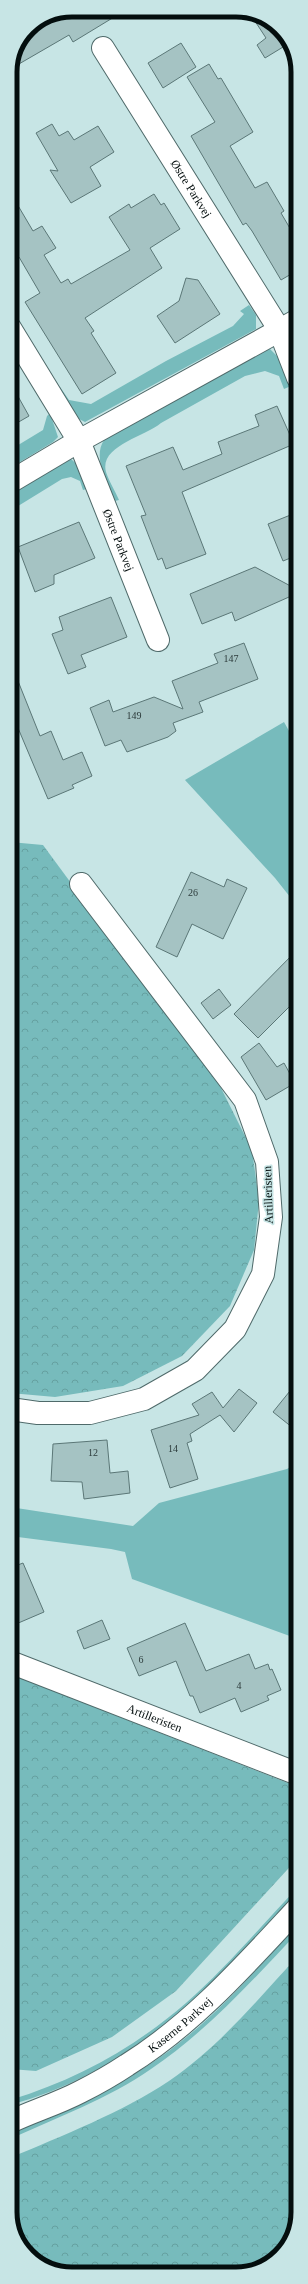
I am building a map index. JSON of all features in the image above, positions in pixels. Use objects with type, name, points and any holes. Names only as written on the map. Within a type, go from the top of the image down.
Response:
[{"type":"street","name":"Østre Parkvej","points":[[104,48],[278,329],[291,361]]},
{"type":"street","points":[[17,478],[79,441],[278,329],[291,323]]},
{"type":"street","name":"Østre Parkvej","points":[[17,339],[79,441],[158,640]]},
{"type":"street","name":"Artilleristen","points":[[17,1410],[38,1413],[90,1413],[144,1399],[194,1370],[235,1329],[263,1274],[271,1217],[267,1162],[245,1100],[81,884]]},
{"type":"street","name":"Artilleristen","points":[[17,1665],[291,1771]]},
{"type":"street","name":"Kaserne Parkvej","points":[[17,2118],[38,2108],[79,2093],[127,2065],[173,2034],[226,1985],[291,1915]]},
{"type":"street","name":"Kaserne Parkvej","points":[[17,2112],[38,2108]]},
{"type":"green space","points":[[249,305],[256,315],[256,329],[85,422],[73,416],[57,392],[60,387],[69,400],[91,404],[166,361],[233,326],[244,314],[240,311]]},
{"type":"green space","points":[[270,349],[281,360],[291,386],[284,389],[279,376],[265,371],[245,376],[124,443],[109,455],[106,463],[106,472],[119,500],[115,501],[105,479],[100,463],[101,447],[104,440],[265,350]]},
{"type":"green space","points":[[50,413],[58,437],[53,442],[17,464],[17,446],[43,430],[47,416]]},
{"type":"green space","points":[[71,459],[83,470],[90,488],[83,490],[80,481],[71,477],[62,479],[17,507],[17,491]]},
{"type":"green space","points":[[284,722],[291,734],[291,898],[275,878],[185,780]]},
{"type":"green space","points":[[17,843],[43,845],[219,1084],[252,1150],[259,1201],[254,1250],[230,1306],[182,1356],[123,1386],[55,1397],[17,1394]]},
{"type":"green space","points":[[291,1466],[291,1636],[132,1579],[125,1552],[17,1537],[17,1508],[133,1526],[159,1503],[287,1469]]},
{"type":"green space","points":[[17,1677],[291,1784],[291,1866],[176,1991],[112,2037],[36,2071],[17,2070]]},
{"type":"green space","points":[[291,1895],[291,1902],[198,1998],[169,2024],[132,2050],[93,2072],[53,2091],[17,2103],[17,2098],[58,2083],[81,2072],[103,2061],[146,2034],[201,1990]]},
{"type":"green space","points":[[291,1932],[291,1939],[246,1987],[210,2022],[172,2054],[118,2090],[17,2136],[17,2131],[98,2094],[160,2058],[211,2016]]},
{"type":"green space","points":[[291,1964],[291,2219],[284,2240],[270,2256],[250,2265],[240,2267],[72,2267],[54,2264],[38,2256],[26,2243],[19,2226],[17,2216],[17,2155],[112,2113],[169,2081],[187,2068],[221,2038]]},
{"type":"building","points":[[72,17],[114,17],[73,42],[69,35],[18,65],[21,51],[26,41],[41,26],[51,21]]},
{"type":"building","points":[[254,20],[264,24],[282,41],[285,46],[265,58],[257,45],[266,38]]},
{"type":"building","points":[[181,43],[196,67],[163,88],[148,63]]},
{"type":"building","points":[[209,64],[218,79],[221,78],[253,132],[230,146],[255,188],[267,182],[284,211],[281,213],[291,230],[291,274],[281,280],[252,231],[246,223],[243,225],[191,136],[215,122],[187,77]]},
{"type":"building","points":[[52,124],[59,136],[68,131],[74,140],[98,126],[114,152],[90,167],[101,186],[71,203],[50,170],[58,171],[36,133]]},
{"type":"building","points":[[154,194],[161,205],[164,203],[180,229],[150,248],[162,268],[85,318],[94,331],[91,333],[116,373],[82,394],[25,302],[40,293],[19,257],[17,258],[17,204],[33,231],[42,226],[56,248],[44,255],[61,283],[68,279],[71,284],[130,250],[109,217],[129,204],[131,208]]},
{"type":"building","points":[[186,278],[198,280],[220,314],[175,343],[157,316],[179,301]]},
{"type":"building","points":[[17,395],[29,416],[17,423]]},
{"type":"building","points":[[277,406],[291,437],[291,445],[182,492],[206,554],[166,569],[162,558],[158,560],[141,516],[146,515],[126,466],[173,447],[183,470],[222,454],[218,442],[259,426],[255,415]]},
{"type":"building","points":[[291,515],[291,558],[283,561],[268,524]]},
{"type":"building","points":[[79,522],[95,558],[54,575],[54,584],[35,592],[18,547]]},
{"type":"building","points":[[255,567],[291,586],[291,596],[235,621],[232,612],[202,624],[190,594]]},
{"type":"building","points":[[111,597],[127,637],[81,655],[86,667],[68,674],[52,634],[63,630],[59,617]]},
{"type":"building","points":[[244,643],[258,679],[199,702],[203,712],[173,723],[176,731],[168,737],[127,752],[121,740],[105,746],[90,708],[109,700],[113,712],[154,697],[183,709],[172,681],[218,663],[214,654]]},
{"type":"building","points":[[17,678],[40,736],[51,731],[63,760],[82,752],[92,776],[72,785],[74,788],[48,799],[18,728]]},
{"type":"building","points":[[191,872],[224,887],[227,879],[247,888],[223,939],[192,924],[177,957],[156,947]]},
{"type":"building","points":[[291,956],[291,1005],[258,1038],[234,1014]]},
{"type":"building","points":[[219,989],[231,1005],[213,1019],[201,1003]]},
{"type":"building","points":[[259,1043],[277,1067],[284,1063],[291,1076],[291,1085],[266,1100],[241,1057]]},
{"type":"building","points":[[239,1389],[257,1403],[234,1432],[220,1415],[190,1434],[192,1441],[187,1443],[198,1479],[170,1488],[151,1430],[199,1415],[192,1404],[212,1392],[223,1408]]},
{"type":"building","points":[[291,1390],[291,1426],[273,1412]]},
{"type":"building","points":[[107,1440],[110,1473],[128,1471],[130,1493],[84,1499],[82,1482],[51,1481],[53,1444]]},
{"type":"building","points":[[23,1563],[44,1612],[17,1624],[17,1565]]},
{"type":"building","points":[[102,1620],[110,1639],[84,1649],[77,1631]]},
{"type":"building","points":[[185,1623],[206,1671],[249,1654],[255,1669],[268,1664],[270,1670],[272,1669],[281,1690],[267,1696],[269,1700],[241,1712],[235,1698],[200,1713],[193,1696],[190,1696],[176,1661],[139,1676],[127,1648]]}]
